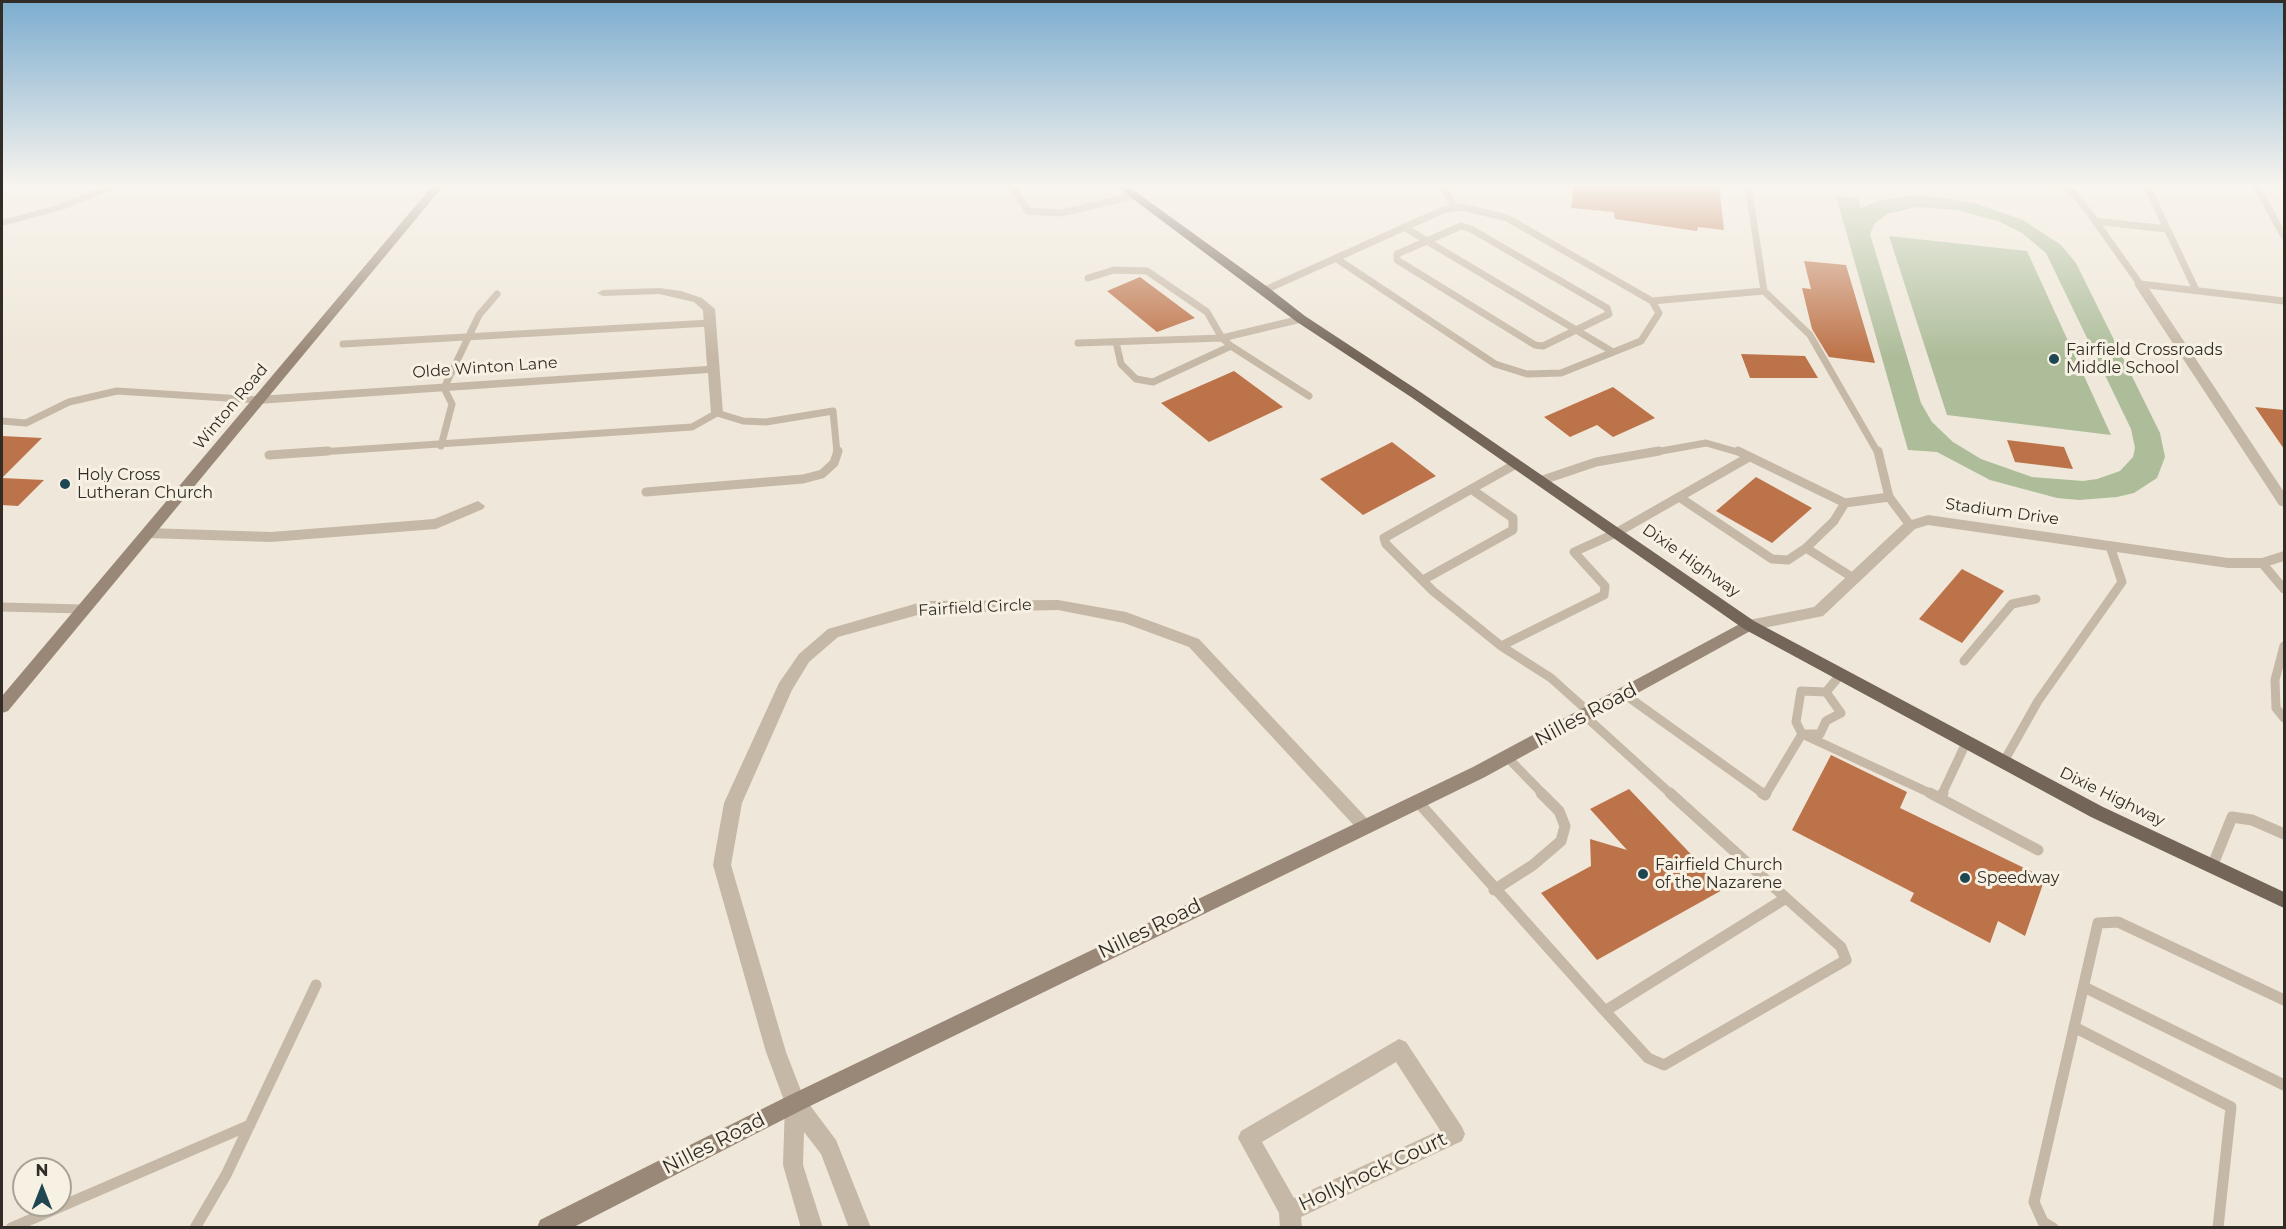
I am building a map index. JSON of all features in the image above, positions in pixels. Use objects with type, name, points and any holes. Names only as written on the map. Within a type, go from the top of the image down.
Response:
[{"type":"main road","name":"Dixie Highway","points":[[1197,241],[1301,319],[1749,625],[2097,812],[2284,900]]},
{"type":"street","name":"Winton Road","points":[[2,707],[392,241]]},
{"type":"street","points":[[2140,284],[2284,502]]},
{"type":"street","points":[[603,293],[659,291],[681,294],[698,300],[709,309],[717,413]]},
{"type":"street","name":"Olde Winton Lane","points":[[258,400],[714,369]]},
{"type":"street","points":[[147,533],[271,537],[424,525],[436,524],[478,506]]},
{"type":"street","name":"Stadium Drive","points":[[1910,525],[1928,520],[2228,563],[2262,563],[2284,556]]},
{"type":"street","points":[[1749,625],[1818,612],[1910,525]]},
{"type":"street","name":"Fairfield Circle","points":[[795,1103],[776,1052],[722,865],[733,802],[785,687],[804,658],[833,633],[925,608],[1058,605],[1126,618],[1194,644],[1366,827]]},
{"type":"street","name":"Nilles Road","points":[[548,1227],[795,1103],[1507,758],[1749,625]]},
{"type":"street","name":"Hollyhock Court","points":[[1399,1049],[1455,1134],[1290,1219],[1248,1138],[1399,1049]]},
{"type":"street","points":[[795,1103],[793,1165],[812,1227]]},
{"type":"street","points":[[795,1103],[830,1147],[860,1227]]},
{"type":"lane","points":[[1265,290],[1374,241]]},
{"type":"lane","points":[[1426,241],[1397,254],[1397,260],[1535,345],[1543,346],[1610,314],[1607,308],[1491,241]]},
{"type":"lane","points":[[1428,241],[1613,352]]},
{"type":"lane","points":[[1337,259],[1495,364],[1527,374],[1561,373],[1641,341],[1659,313],[1652,301],[1548,241]]},
{"type":"lane","points":[[1757,241],[1764,291],[1810,334],[1878,452],[1889,497],[1910,525]]},
{"type":"lane","points":[[2110,241],[2140,284],[2284,301]]},
{"type":"lane","points":[[2172,241],[2196,290]]},
{"type":"lane","points":[[1088,278],[1114,270],[1147,271],[1208,312],[1222,338],[1231,346],[1309,396]]},
{"type":"lane","points":[[1652,301],[1764,291]]},
{"type":"lane","points":[[441,446],[452,404],[444,388],[479,315],[497,294]]},
{"type":"lane","points":[[1078,343],[1222,338],[1301,319]]},
{"type":"lane","points":[[343,344],[710,323]]},
{"type":"lane","points":[[1116,342],[1121,364],[1136,379],[1153,382],[1231,346]]},
{"type":"lane","points":[[2,421],[26,423],[69,402],[117,391],[258,400]]},
{"type":"lane","points":[[270,455],[441,446],[692,427],[717,413],[743,421],[766,422],[833,411],[838,452],[834,463],[822,474],[803,479],[646,492]]},
{"type":"lane","points":[[1540,481],[1596,462],[1706,443],[1734,449],[1845,503],[1889,497]]},
{"type":"lane","points":[[1501,646],[1604,595],[1605,586],[1574,552],[1616,533],[1749,457]]},
{"type":"lane","points":[[1418,802],[1456,842],[1494,890],[1648,1058],[1664,1065],[1846,960],[1841,947],[1587,714],[1551,678],[1501,646],[1423,580],[1384,538],[1516,464]]},
{"type":"lane","points":[[1423,580],[1513,530],[1514,518],[1471,489]]},
{"type":"lane","points":[[1679,497],[1772,559],[1788,560],[1806,548],[1838,516],[1845,503]]},
{"type":"lane","points":[[2003,763],[2038,701],[2122,582],[2110,546]]},
{"type":"lane","points":[[1806,548],[1855,579]]},
{"type":"lane","points":[[2262,563],[2284,589]]},
{"type":"lane","points":[[1964,661],[2012,604],[2036,599]]},
{"type":"lane","points":[[2,607],[82,609]]},
{"type":"lane","points":[[2284,646],[2275,680],[2276,708],[2284,718]]},
{"type":"lane","points":[[1826,692],[1841,674]]},
{"type":"lane","points":[[1826,692],[1801,692],[1796,722],[1802,734],[1843,750],[2038,850]]},
{"type":"lane","points":[[1802,734],[1820,734],[1826,721],[1841,712],[1826,692]]},
{"type":"lane","points":[[1624,694],[1765,795],[1802,734]]},
{"type":"lane","points":[[1940,798],[1966,743]]},
{"type":"lane","points":[[1494,890],[1533,864],[1561,841],[1565,826],[1559,811],[1507,758]]},
{"type":"lane","points":[[2212,867],[2232,818],[2252,820],[2284,834]]},
{"type":"lane","points":[[1605,1011],[1786,898]]},
{"type":"lane","points":[[2053,1227],[2043,1221],[2034,1202],[2098,923],[2118,922],[2284,1000]]},
{"type":"lane","points":[[195,1227],[226,1175],[316,985]]},
{"type":"lane","points":[[2084,987],[2284,1085]]},
{"type":"lane","points":[[2074,1027],[2231,1107],[2218,1227]]},
{"type":"lane","points":[[11,1227],[250,1125]]},
{"type":"green space","points":[[1849,241],[1872,241],[1921,403],[1932,422],[1953,442],[1981,459],[2032,477],[2083,481],[2097,479],[2120,471],[2133,457],[2135,448],[2131,429],[2046,253],[2032,241],[2055,241],[2076,263],[2160,433],[2165,457],[2157,478],[2134,493],[2117,497],[2079,500],[2057,498],[1990,480],[1937,452],[1908,450]]},
{"type":"green space","points":[[1891,241],[1938,241],[2027,251],[2111,435],[1947,415]]},
{"type":"building","points":[[1804,261],[1846,265],[1875,363],[1829,357],[1812,329],[1802,288],[1811,289]]},
{"type":"building","points":[[1140,277],[1195,318],[1157,332],[1107,291]]},
{"type":"building","points":[[1741,354],[1805,356],[1818,378],[1750,378]]},
{"type":"building","points":[[1234,371],[1283,407],[1209,442],[1161,403]]},
{"type":"building","points":[[1613,387],[1655,418],[1613,437],[1597,425],[1570,437],[1544,417]]},
{"type":"building","points":[[2255,407],[2284,410],[2284,449]]},
{"type":"building","points":[[2,436],[42,438],[2,478]]},
{"type":"building","points":[[2007,440],[2064,447],[2073,469],[2015,462]]},
{"type":"building","points":[[1392,442],[1436,476],[1363,515],[1320,479]]},
{"type":"building","points":[[1756,477],[1812,508],[1772,543],[1716,511]]},
{"type":"building","points":[[2,478],[44,480],[18,506],[2,505]]},
{"type":"building","points":[[1962,569],[2004,591],[1962,643],[1919,619]]},
{"type":"building","points":[[1831,755],[1907,792],[1900,808],[2045,878],[2025,936],[1998,921],[1990,943],[1910,901],[1914,893],[1792,830]]},
{"type":"building","points":[[1629,789],[1724,889],[1597,960],[1541,893],[1591,866],[1590,839],[1627,850],[1590,809]]},
{"type":"place","name":"Fairfield Crossroads Middle School","points":[[2054,359]]},
{"type":"place","name":"Holy Cross Lutheran Church","points":[[65,484]]},
{"type":"place","name":"Fairfield Church of the Nazarene","points":[[1643,874]]},
{"type":"place","name":"Speedway","points":[[1965,878]]}]
